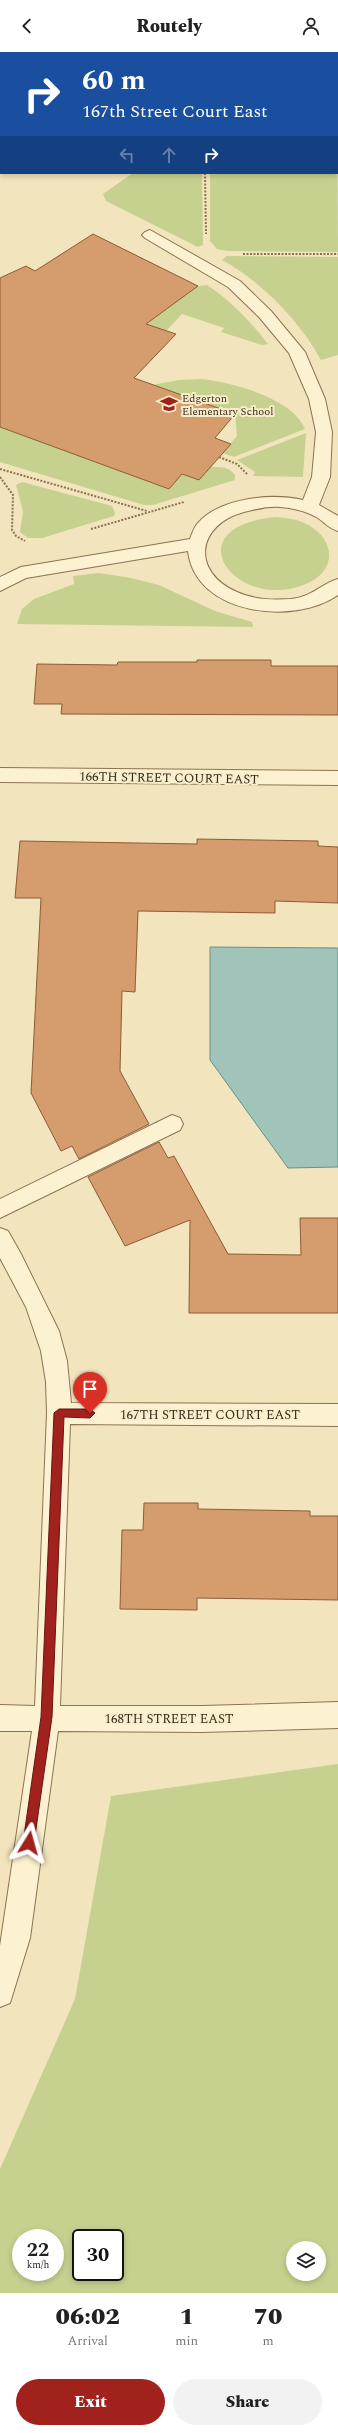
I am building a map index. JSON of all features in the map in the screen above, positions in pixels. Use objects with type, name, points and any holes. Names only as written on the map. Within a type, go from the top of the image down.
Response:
[{"type":"street","points":[[150,235],[234,284],[265,314],[297,352],[317,399],[324,432],[322,477],[309,508]]},
{"type":"street","points":[[338,525],[322,513],[285,502],[245,504],[227,511],[212,520],[202,529],[196,544],[195,557],[200,571],[209,583],[224,594],[242,602],[269,606],[304,603],[322,597],[338,585]]},
{"type":"street","points":[[0,585],[21,573],[196,544]]},
{"type":"street","name":"166TH STREET COURT EAST","points":[[0,775],[338,778]]},
{"type":"street","points":[[0,1209],[172,1124]]},
{"type":"street","points":[[0,1238],[12,1258],[48,1332],[58,1380],[59,1413],[47,1717],[16,1938],[0,1993]]},
{"type":"street","name":"167TH STREET COURT EAST","points":[[59,1413],[338,1415]]},
{"type":"street","name":"168TH STREET EAST","points":[[0,1718],[47,1717],[202,1719],[338,1715]]},
{"type":"path","points":[[205,174],[206,236]]},
{"type":"path","points":[[237,254],[338,254]]},
{"type":"path","points":[[219,457],[237,464],[248,475]]},
{"type":"path","points":[[0,469],[149,512]]},
{"type":"path","points":[[0,476],[7,483],[13,496],[16,509],[12,530],[16,536],[30,543]]},
{"type":"path","points":[[85,531],[185,501]]},
{"type":"green space","points":[[132,174],[202,174],[203,245],[198,247],[106,201],[103,194]]},
{"type":"green space","points":[[210,174],[338,174],[338,252],[227,251],[217,249],[210,241]]},
{"type":"green space","points":[[227,256],[338,257],[338,355],[321,360],[312,345],[291,317],[251,279],[222,260]]},
{"type":"green space","points":[[207,285],[240,312],[268,344],[262,345],[221,332],[224,328],[182,314],[166,331],[146,324],[198,286]]},
{"type":"green space","points":[[202,379],[245,388],[261,394],[288,409],[298,418],[305,429],[234,457],[222,453],[237,436],[235,414],[152,385],[179,380]]},
{"type":"green space","points":[[0,427],[169,489],[182,474],[199,480],[210,467],[230,470],[235,475],[235,480],[153,505],[144,505],[0,462]]},
{"type":"green space","points":[[306,433],[303,477],[253,476],[255,472],[237,460]]},
{"type":"green space","points":[[22,482],[112,506],[115,513],[114,516],[42,538],[28,538],[20,532],[23,511],[16,485]]},
{"type":"green space","points":[[275,517],[293,519],[310,526],[318,532],[328,546],[328,562],[325,570],[310,582],[284,590],[260,588],[240,580],[226,567],[221,552],[226,537],[243,524]]},
{"type":"green space","points":[[99,573],[131,578],[159,585],[215,611],[252,622],[253,627],[17,624],[22,609],[34,599],[74,584],[73,576]]},
{"type":"green space","points":[[338,1764],[338,2293],[0,2293],[0,2169],[75,1999],[111,1796]]},
{"type":"water","points":[[210,947],[338,948],[338,1167],[288,1168],[210,1060]]},
{"type":"building","points":[[93,234],[198,286],[146,324],[176,334],[134,378],[235,414],[215,438],[231,444],[199,480],[182,474],[169,489],[0,427],[0,278],[26,266],[35,271]]},
{"type":"building","points":[[197,660],[271,660],[271,666],[338,666],[338,715],[61,714],[62,704],[34,704],[37,664],[117,665],[118,662],[197,662]]},
{"type":"building","points":[[197,839],[318,841],[318,846],[338,847],[338,903],[275,901],[275,913],[138,911],[135,992],[122,991],[120,1071],[149,1124],[79,1159],[72,1146],[61,1151],[31,1093],[41,898],[15,898],[20,841],[197,844]]},
{"type":"building","points":[[159,1142],[168,1158],[174,1156],[228,1254],[301,1255],[300,1218],[338,1218],[338,1313],[189,1313],[190,1220],[125,1246],[88,1177]]},
{"type":"building","points":[[144,1503],[198,1503],[198,1509],[310,1511],[310,1516],[338,1516],[338,1600],[197,1598],[197,1610],[120,1609],[122,1530],[143,1530]]},
{"type":"place","name":"Edgerton Elementary School","points":[[169,404]]},
{"type":"route","points":[[29,1843],[47,1717],[59,1413],[90,1413]]}]
